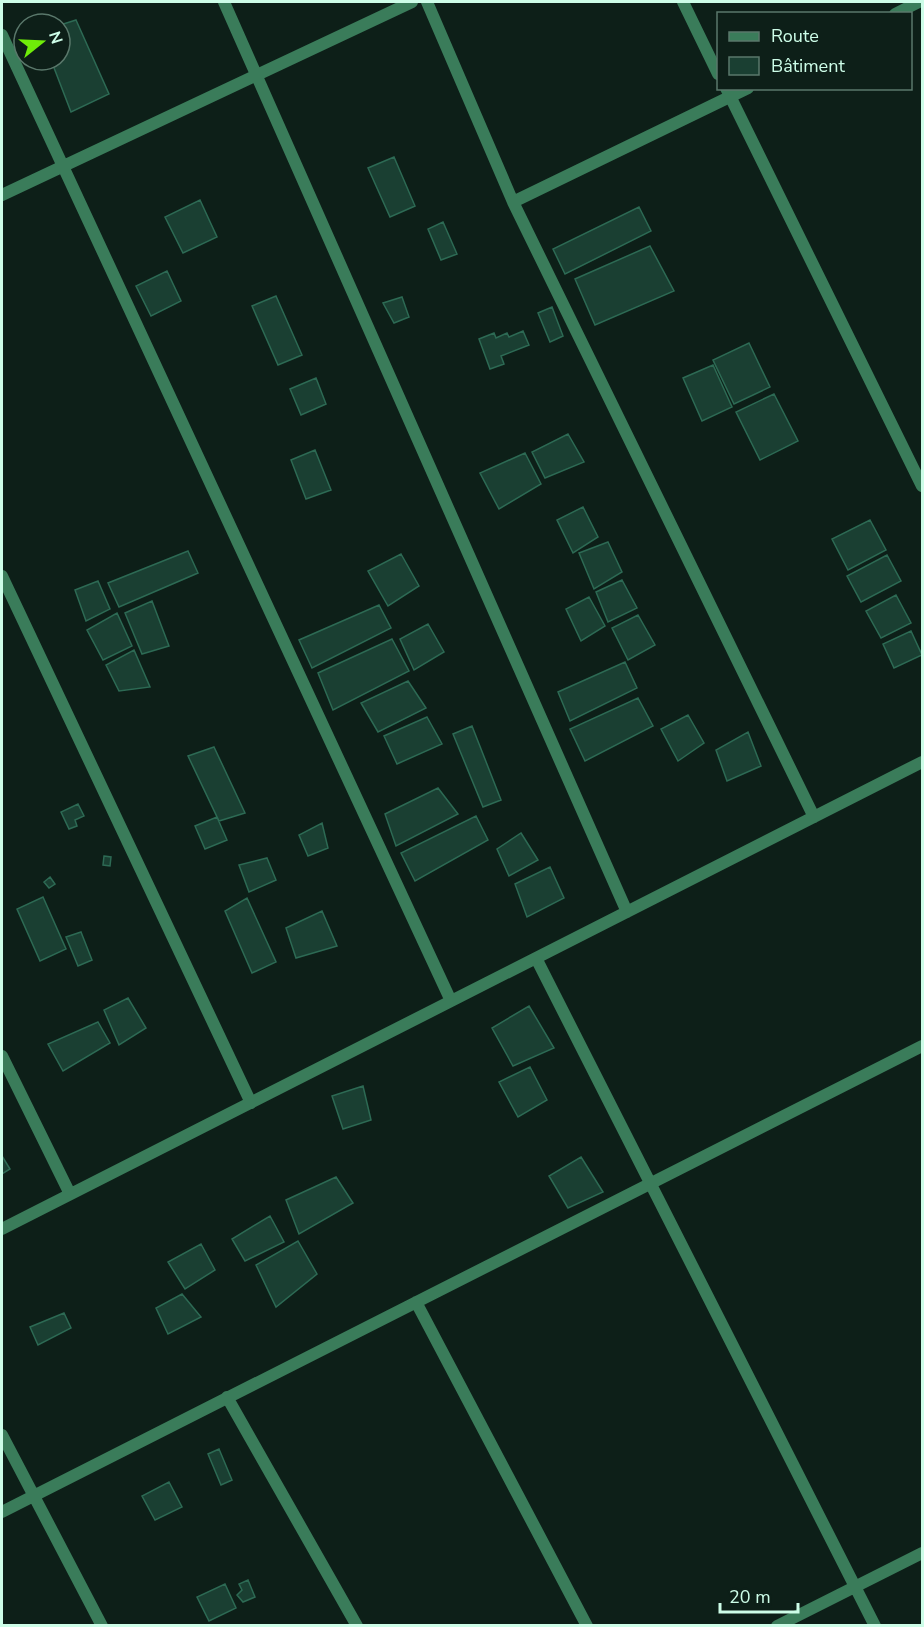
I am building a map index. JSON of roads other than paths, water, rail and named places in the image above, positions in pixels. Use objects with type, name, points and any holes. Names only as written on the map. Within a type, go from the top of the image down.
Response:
[{"type":"street","points":[[224,2],[627,912]]},
{"type":"street","points":[[2,195],[412,2]]},
{"type":"street","points":[[427,2],[513,202],[814,817]]},
{"type":"street","points":[[682,2],[717,72]]},
{"type":"street","points":[[900,12],[919,2]]},
{"type":"street","points":[[2,35],[451,1001]]},
{"type":"street","points":[[513,202],[728,93],[922,486]]},
{"type":"street","points":[[2,576],[251,1102]]},
{"type":"street","points":[[2,1229],[922,762]]},
{"type":"street","points":[[536,958],[875,1626]]},
{"type":"street","points":[[2,1512],[922,1046]]},
{"type":"street","points":[[2,1056],[69,1194]]},
{"type":"street","points":[[416,1302],[587,1626]]},
{"type":"street","points":[[227,1397],[357,1626]]},
{"type":"street","points":[[2,1435],[102,1626]]},
{"type":"street","points":[[777,1626],[922,1553]]}]
